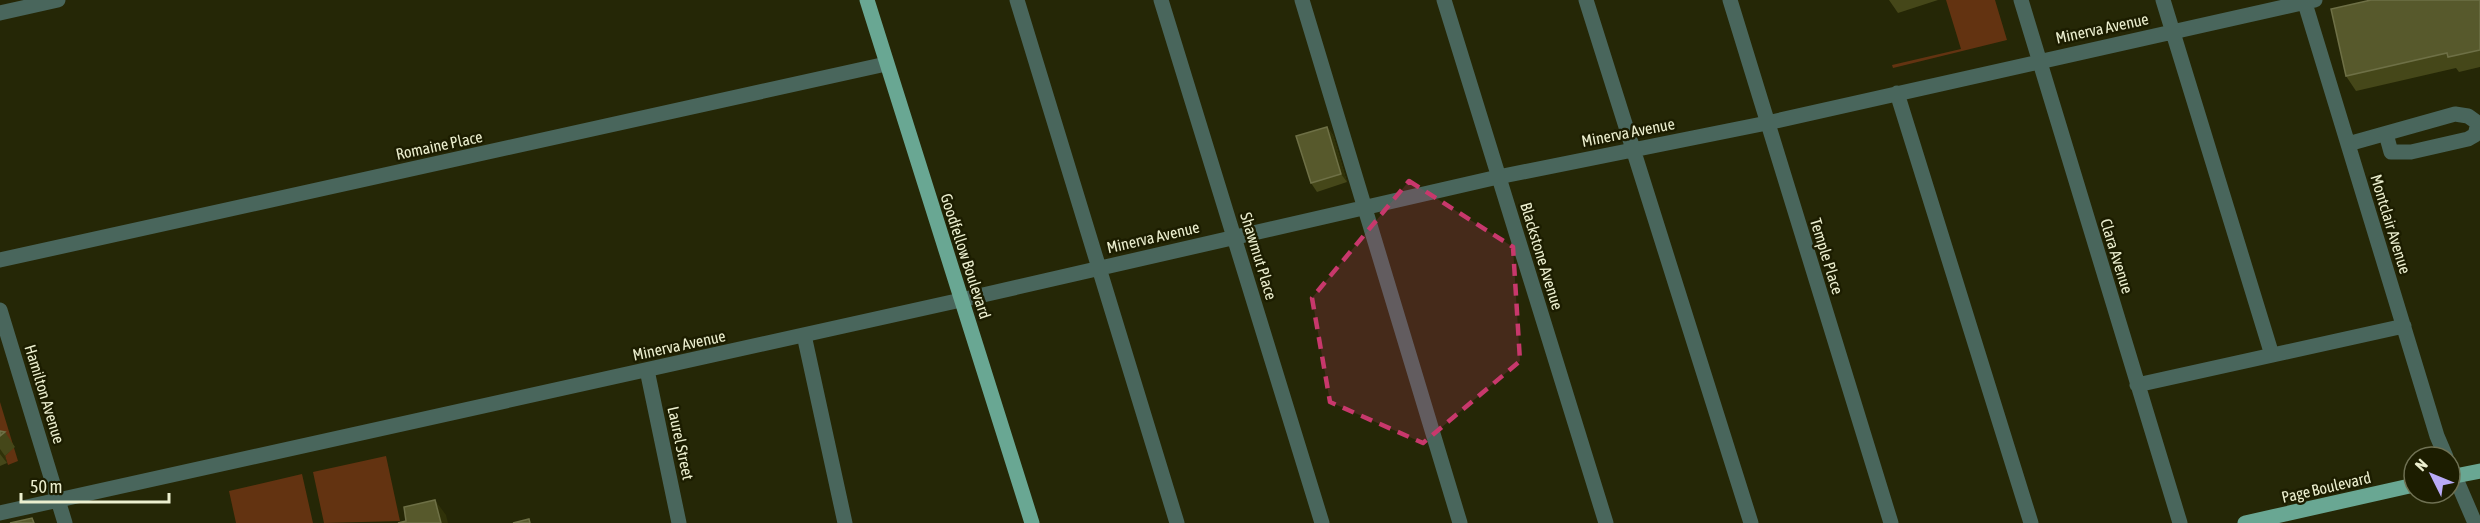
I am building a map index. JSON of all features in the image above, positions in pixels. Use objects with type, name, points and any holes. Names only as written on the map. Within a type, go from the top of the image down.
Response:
[{"type":"main road","name":"Goodfellow Boulevard","points":[[867,0],[1032,523]]},
{"type":"main road","points":[[2462,472],[2480,471]]},
{"type":"main road","name":"Page Boulevard","points":[[2245,523],[2402,488]]},
{"type":"street","points":[[0,13],[58,0]]},
{"type":"street","points":[[1017,0],[1177,523]]},
{"type":"street","name":"Shawmut Place","points":[[1161,0],[1322,523]]},
{"type":"street","points":[[1302,0],[1460,523]]},
{"type":"street","name":"Blackstone Avenue","points":[[1444,0],[1606,523]]},
{"type":"street","points":[[1586,0],[1751,523]]},
{"type":"street","name":"Temple Place","points":[[1730,0],[1891,523]]},
{"type":"street","name":"Clara Avenue","points":[[2021,0],[2180,523]]},
{"type":"street","points":[[2163,0],[2272,355]]},
{"type":"street","name":"Minerva Avenue","points":[[0,513],[961,300],[1498,177],[1767,123],[2308,1]]},
{"type":"street","name":"Montclair Avenue","points":[[2308,1],[2348,144],[2441,445]]},
{"type":"street","name":"Romaine Place","points":[[0,260],[886,64]]},
{"type":"street","points":[[1897,93],[2031,523]]},
{"type":"street","points":[[2348,144],[2455,114],[2468,116],[2478,123],[2475,135],[2468,139],[2411,152],[2391,152],[2386,134]]},
{"type":"street","name":"Hamilton Avenue","points":[[0,310],[65,523]]},
{"type":"street","points":[[2137,385],[2404,326]]},
{"type":"street","points":[[804,335],[844,523]]},
{"type":"street","name":"Laurel Street","points":[[647,370],[679,523]]},
{"type":"street","points":[[2462,495],[2475,523]]},
{"type":"highlighted area","points":[[1409,181],[1513,247],[1520,361],[1423,443],[1330,402],[1312,298]]},
{"type":"shaded area","points":[[1946,0],[1995,0],[2007,40],[1893,68],[1892,65],[1961,49]]},
{"type":"shaded area","points":[[0,402],[18,461],[8,465],[5,456],[9,452],[0,435]]},
{"type":"shaded area","points":[[386,456],[400,521],[324,523],[313,472]]},
{"type":"shaded area","points":[[302,474],[313,523],[236,523],[229,491]]},
{"type":"building","points":[[2371,0],[2480,0],[2480,50],[2448,57],[2447,53],[2346,76],[2331,9]]},
{"type":"building","points":[[1327,127],[1341,174],[1311,183],[1296,136]]},
{"type":"building","points":[[435,500],[441,523],[398,523],[406,521],[404,507]]},
{"type":"building","points":[[32,518],[34,523],[10,523]]},
{"type":"building","points":[[529,519],[530,523],[513,523]]}]
